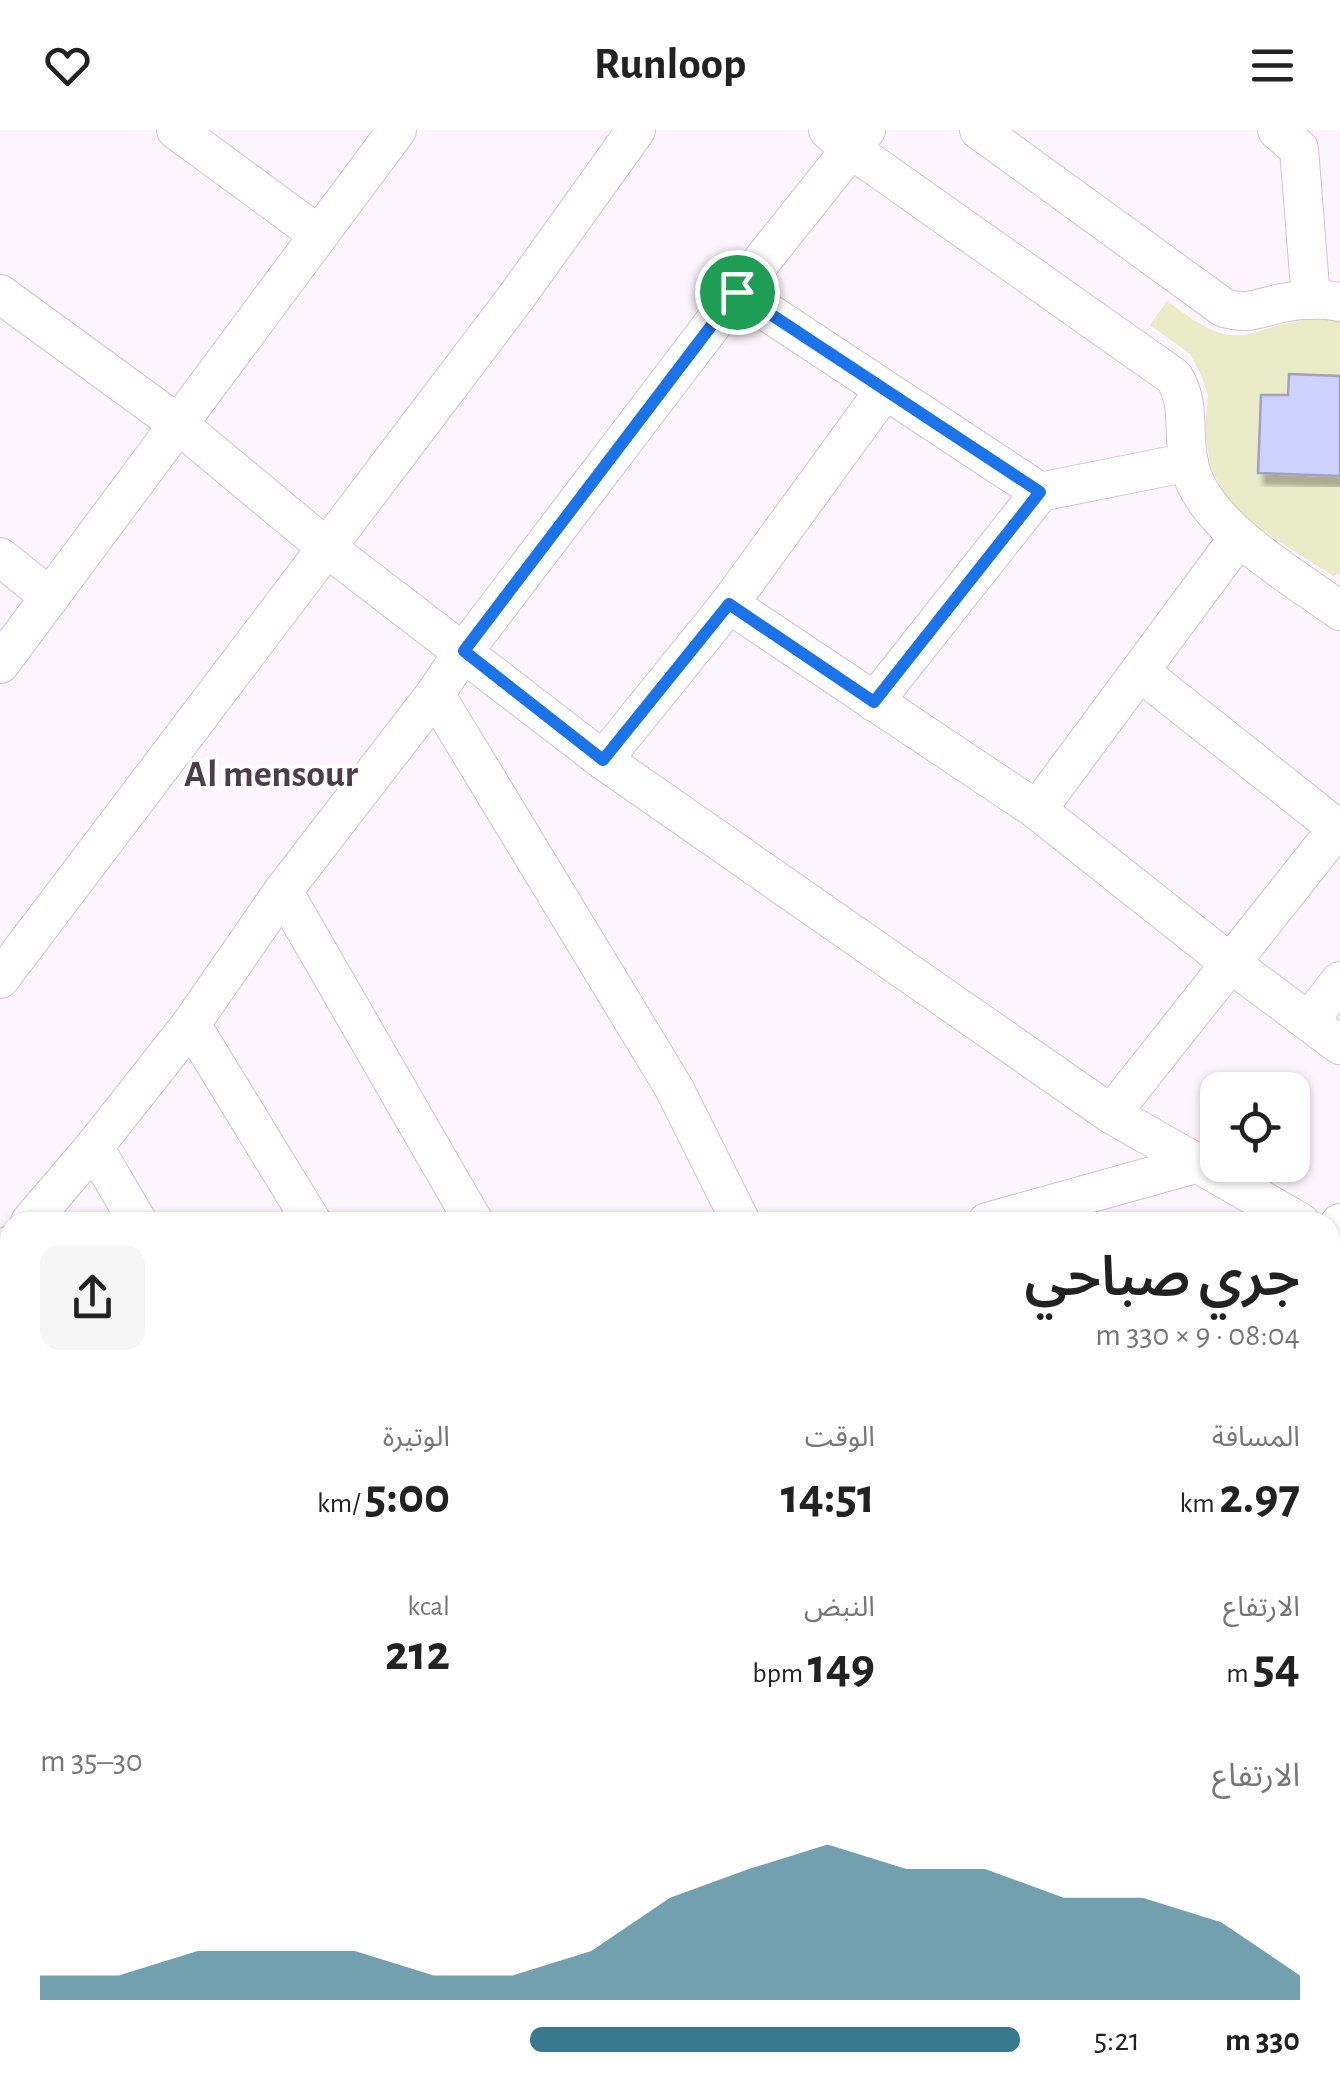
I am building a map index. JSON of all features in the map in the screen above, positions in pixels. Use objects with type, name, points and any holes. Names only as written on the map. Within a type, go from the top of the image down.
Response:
[{"type":"street","points":[[176,130],[319,235]]},
{"type":"street","points":[[0,664],[397,130]]},
{"type":"street","points":[[0,979],[518,296],[636,130]]},
{"type":"street","points":[[979,130],[1224,308],[1244,313],[1281,303],[1325,301],[1297,136]]},
{"type":"street","points":[[39,1212],[191,1024],[283,891],[737,292],[849,136],[1174,377],[1184,393],[1190,470],[1209,508],[1239,537],[1340,611]]},
{"type":"street","points":[[737,292],[1040,492]]},
{"type":"street","points":[[0,294],[178,424],[327,548],[603,760],[1110,1114],[1282,1212]]},
{"type":"street","points":[[603,760],[729,604],[884,392]]},
{"type":"street","points":[[874,702],[1040,492],[1189,462]]},
{"type":"street","points":[[1038,810],[1239,537]]},
{"type":"street","points":[[0,558],[50,597]]},
{"type":"street","points":[[729,604],[1038,810],[1230,964],[1340,1045]]},
{"type":"street","points":[[1110,1114],[1339,826],[1140,672]]},
{"type":"street","points":[[435,694],[674,1088],[736,1212]]},
{"type":"street","points":[[283,891],[468,1212]]},
{"type":"street","points":[[1309,1021],[1340,981]]},
{"type":"street","points":[[191,1024],[306,1212]]},
{"type":"street","points":[[94,1147],[132,1212]]},
{"type":"street","points":[[1023,1212],[1195,1164]]},
{"type":"green space","points":[[1167,301],[1205,326],[1230,335],[1305,320],[1340,321],[1340,573],[1333,576],[1249,522],[1225,497],[1210,465],[1205,430],[1208,395],[1201,375],[1190,354],[1150,325]]},
{"type":"building","points":[[1289,374],[1340,376],[1340,476],[1258,473],[1261,395],[1288,395]]},
{"type":"district","name":"Al mensour","points":[[271,773]]},
{"type":"route","points":[[737,292],[1040,492],[874,702],[729,604],[603,760],[464,651],[737,292]]}]
